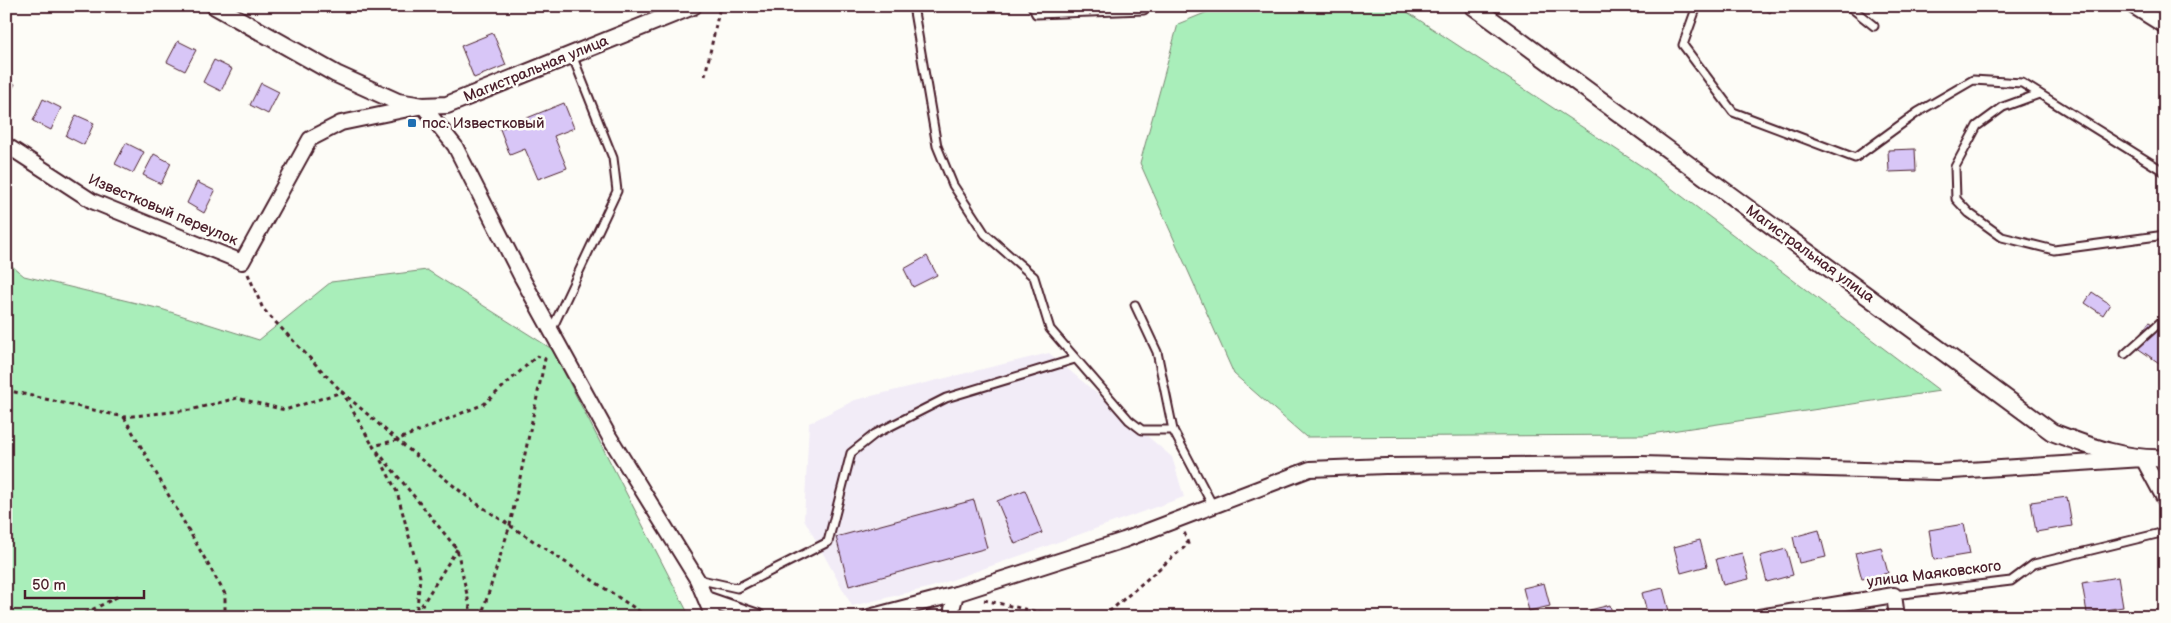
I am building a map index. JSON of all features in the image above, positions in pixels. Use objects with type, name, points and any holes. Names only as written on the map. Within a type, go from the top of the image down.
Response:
[{"type":"street","name":"Магистральная улица","points":[[217,7],[336,74],[398,102],[423,106],[447,105],[693,6]]},
{"type":"street","name":"Магистральная улица","points":[[1473,6],[2052,432],[2100,451],[2142,460],[2165,458]]},
{"type":"street","points":[[2133,6],[2165,26]]},
{"type":"street","points":[[423,106],[455,146],[551,331],[610,438],[697,579],[712,617]]},
{"type":"street","name":"Известковый переулок","points":[[6,144],[92,201],[242,262],[310,139],[341,123],[423,106]]},
{"type":"street","points":[[868,617],[956,594],[1124,540],[1310,469],[1385,466],[1642,464],[1937,472],[2142,460],[2165,500]]},
{"type":"street","points":[[950,617],[956,594]]},
{"type":"street","points":[[1894,595],[1898,617]]},
{"type":"street","name":"улица Маяковского","points":[[1759,617],[1894,595]]},
{"type":"street","points":[[706,599],[758,617]]},
{"type":"lane","points":[[914,6],[937,146],[953,185],[985,234],[1034,277],[1050,329],[1129,420],[1142,430],[1173,430]]},
{"type":"lane","points":[[1032,6],[1036,14],[1104,13],[1144,10],[1147,6]]},
{"type":"lane","points":[[1697,6],[1683,45],[1733,112],[1855,158],[1918,112],[1973,80],[2022,83],[2165,172]]},
{"type":"lane","points":[[1849,6],[1874,26]]},
{"type":"lane","points":[[551,331],[616,191],[613,158],[572,54]]},
{"type":"lane","points":[[2039,94],[2003,107],[1977,126],[1955,168],[1956,199],[1969,213],[2002,237],[2054,250],[2165,235]]},
{"type":"lane","points":[[1136,305],[1157,352],[1173,430],[1213,506]]},
{"type":"lane","points":[[2125,354],[2165,318]]},
{"type":"lane","points":[[697,579],[737,588],[828,542],[851,453],[875,434],[946,398],[1076,360]]},
{"type":"lane","name":"улица Маяковского","points":[[1894,595],[2012,581],[2034,564],[2165,532]]},
{"type":"path","points":[[705,76],[720,6]]},
{"type":"path","points":[[242,262],[263,309],[342,392],[396,440],[470,498],[648,617]]},
{"type":"path","points":[[373,446],[396,440],[484,404],[530,361],[537,356],[545,359],[510,525],[482,617]]},
{"type":"path","points":[[6,390],[124,417],[190,410],[237,398],[285,410],[342,392]]},
{"type":"path","points":[[342,392],[397,492],[420,577],[416,615]]},
{"type":"path","points":[[124,417],[225,594],[225,617]]},
{"type":"path","points":[[373,446],[457,549],[472,617]]},
{"type":"path","points":[[1103,617],[1188,544]]},
{"type":"path","points":[[416,615],[457,549]]},
{"type":"path","points":[[956,594],[1060,617]]},
{"type":"path","points":[[78,617],[119,596]]},
{"type":"shaded area","points":[[1049,353],[1172,457],[1184,497],[932,587],[852,606],[804,519],[809,423],[855,400]]},
{"type":"green space","points":[[1222,6],[1398,6],[1646,169],[1940,391],[1644,435],[1306,437],[1234,374],[1140,163],[1178,24]]},
{"type":"green space","points":[[6,261],[24,276],[161,309],[259,340],[331,282],[427,270],[552,349],[690,617],[6,617]]},
{"type":"building","points":[[1760,6],[1775,6],[1770,13]]},
{"type":"building","points":[[493,33],[506,65],[474,78],[461,46]]},
{"type":"building","points":[[178,41],[196,50],[185,71],[167,62]]},
{"type":"building","points":[[214,60],[232,69],[221,91],[203,82]]},
{"type":"building","points":[[6,79],[15,84],[6,101]]},
{"type":"building","points":[[261,83],[279,92],[268,114],[250,105]]},
{"type":"building","points":[[43,99],[61,108],[51,130],[33,121]]},
{"type":"building","points":[[564,103],[574,128],[554,136],[567,168],[538,179],[525,149],[510,155],[500,129]]},
{"type":"building","points":[[76,115],[94,123],[84,145],[66,136]]},
{"type":"building","points":[[126,143],[144,152],[133,173],[115,164]]},
{"type":"building","points":[[1915,149],[1916,171],[1889,172],[1888,150]]},
{"type":"building","points":[[154,154],[171,163],[161,184],[143,175]]},
{"type":"building","points":[[197,182],[215,191],[204,213],[187,203]]},
{"type":"building","points":[[927,256],[937,275],[913,287],[904,269]]},
{"type":"building","points":[[2092,292],[2110,304],[2103,315],[2085,303]]},
{"type":"building","points":[[2149,322],[2165,332],[2165,367],[2133,345]]},
{"type":"building","points":[[1025,490],[1042,533],[1015,544],[997,501]]},
{"type":"building","points":[[2067,497],[2072,526],[2036,532],[2031,502]]},
{"type":"building","points":[[974,500],[987,548],[849,586],[836,537]]},
{"type":"building","points":[[1964,524],[1970,554],[1934,560],[1929,530]]},
{"type":"building","points":[[1819,530],[1826,557],[1799,563],[1793,537]]},
{"type":"building","points":[[1700,540],[1707,566],[1681,573],[1674,547]]},
{"type":"building","points":[[1881,547],[1888,573],[1862,579],[1855,553]]},
{"type":"building","points":[[1786,549],[1793,575],[1767,582],[1760,556]]},
{"type":"building","points":[[1742,553],[1749,579],[1723,585],[1716,559]]},
{"type":"building","points":[[2118,577],[2123,607],[2087,613],[2082,583]]},
{"type":"building","points":[[1544,583],[1550,606],[1529,611],[1523,588]]},
{"type":"building","points":[[1663,588],[1669,611],[1648,616],[1642,593]]},
{"type":"building","points":[[1610,605],[1613,617],[1591,617],[1590,610]]},
{"type":"place","name":"пос. Известковый","points":[[412,123]]}]
